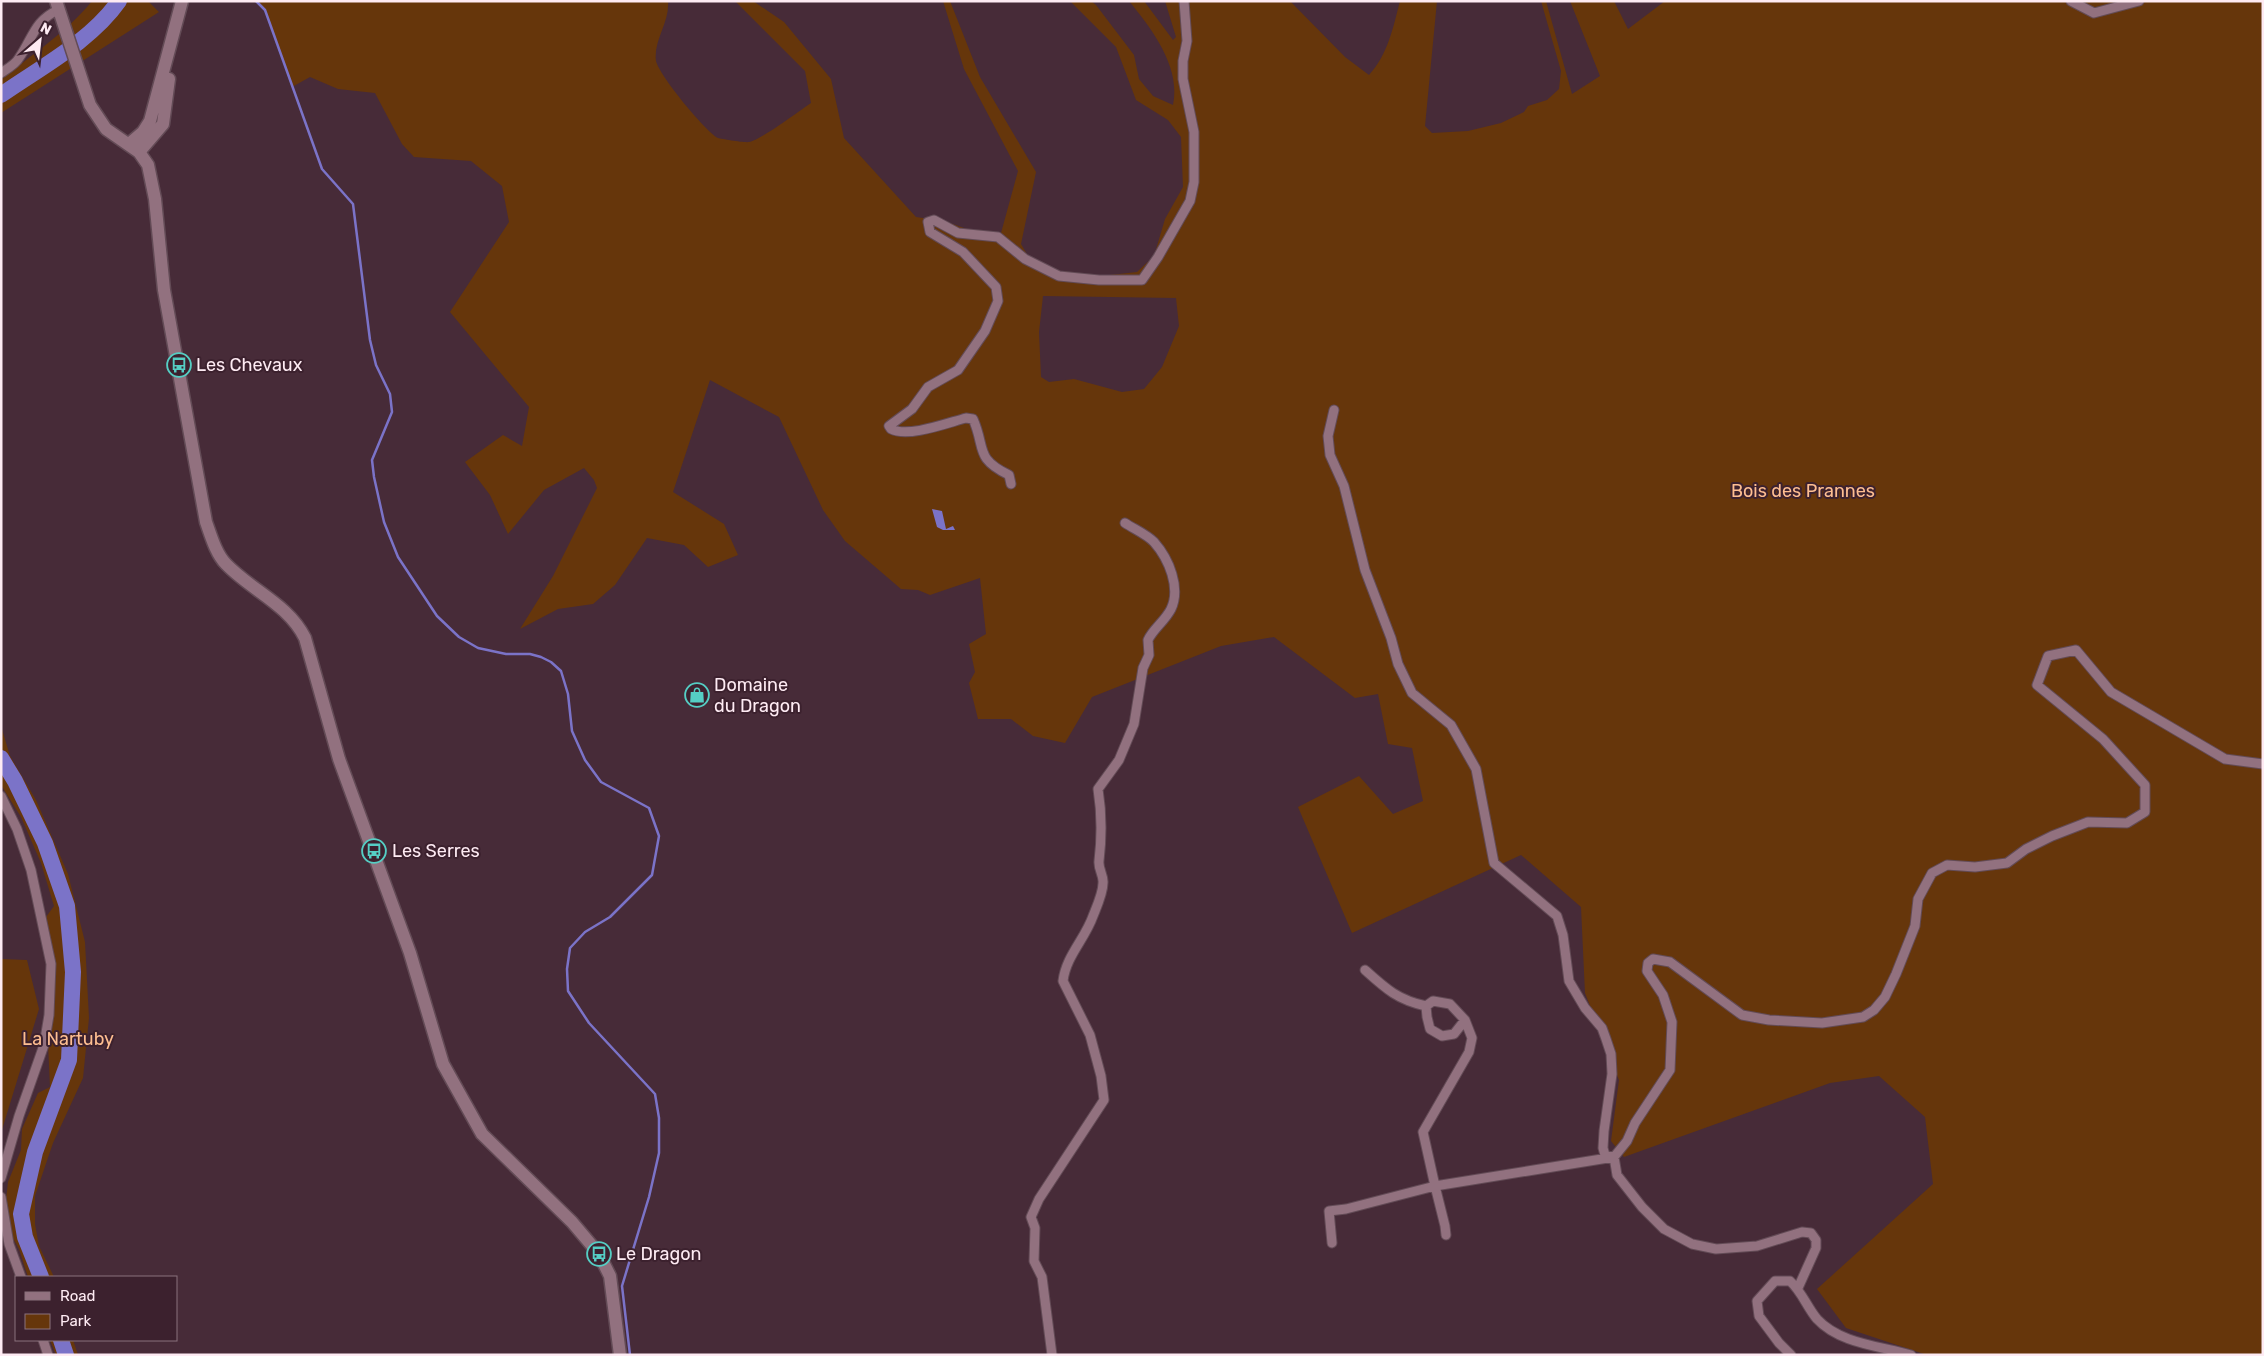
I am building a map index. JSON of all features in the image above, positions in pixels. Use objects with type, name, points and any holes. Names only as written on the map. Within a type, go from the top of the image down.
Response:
[{"type":"street","points":[[1011,484],[1008,476],[993,467],[984,457],[973,419],[966,418],[909,432],[897,432],[891,429],[890,426],[892,422],[912,409],[928,387],[958,370],[985,331],[998,301],[996,287],[964,252],[930,232],[928,222],[934,220],[958,233],[998,237],[1025,259],[1059,276],[1099,280],[1142,280],[1190,200],[1194,182],[1194,132],[1183,79],[1183,61],[1187,41],[1184,1]]},
{"type":"street","points":[[2071,1],[2094,13],[2138,1]]},
{"type":"street","points":[[1,73],[18,60],[41,22],[57,6],[64,32],[90,105],[106,129],[134,148],[148,165],[152,181],[164,290],[206,522],[212,539],[225,563],[248,584],[289,614],[303,633],[339,759],[410,953],[443,1064],[482,1134],[572,1222],[599,1254],[610,1276],[620,1355]]},
{"type":"street","points":[[134,148],[150,122],[180,7]]},
{"type":"street","points":[[1334,410],[1328,436],[1330,454],[1344,486],[1366,570],[1391,638],[1398,664],[1412,693],[1451,725],[1476,769],[1494,862],[1556,916],[1563,935],[1569,981],[1585,1008],[1602,1028],[1611,1054],[1612,1074],[1603,1148],[1605,1155],[1614,1157]]},
{"type":"street","points":[[1052,1355],[1042,1277],[1034,1261],[1035,1228],[1031,1217],[1039,1198],[1104,1100],[1102,1076],[1090,1036],[1063,981],[1064,972],[1093,918],[1104,881],[1099,863],[1103,822],[1098,789],[1119,760],[1134,724],[1143,668],[1149,655],[1148,640],[1167,616],[1176,592],[1171,572],[1153,541],[1125,523]]},
{"type":"street","points":[[1332,1243],[1328,1211],[1346,1209],[1435,1186],[1614,1157],[1627,1141],[1635,1123],[1670,1070],[1672,1022],[1663,995],[1647,971],[1648,963],[1653,959],[1670,962],[1742,1015],[1769,1020],[1822,1023],[1863,1017],[1874,1010],[1885,997],[1915,926],[1918,899],[1932,873],[1948,866],[1975,867],[2007,863],[2026,849],[2052,836],[2088,822],[2127,823],[2145,812],[2145,785],[2103,739],[2037,685],[2048,656],[2076,650],[2111,692],[2224,759],[2263,764]]},
{"type":"street","points":[[1,796],[17,829],[31,870],[51,964],[49,1015],[44,1045],[19,1116],[1,1178]]},
{"type":"street","points":[[1365,970],[1389,992],[1408,1002],[1426,1006],[1433,1001],[1450,1004],[1465,1020],[1472,1038],[1469,1052],[1423,1132],[1446,1226],[1446,1235]]},
{"type":"street","points":[[1426,1006],[1430,1029],[1442,1036],[1454,1034],[1465,1020]]},
{"type":"street","points":[[1614,1157],[1617,1175],[1642,1207],[1664,1229],[1692,1244],[1716,1249],[1757,1246],[1802,1232],[1811,1233],[1816,1240],[1816,1248],[1798,1288]]},
{"type":"street","points":[[1,1197],[9,1244],[21,1276]]},
{"type":"street","points":[[1791,1355],[1779,1343],[1759,1316],[1757,1301],[1776,1281],[1790,1281],[1798,1288],[1818,1319],[1831,1331],[1867,1344],[1911,1355]]},
{"type":"street","points":[[43,1341],[48,1355]]},
{"type":"green space","points":[[92,1],[148,1],[159,12],[1,113],[1,80],[60,33]]},
{"type":"green space","name":"Bois des Prannes","points":[[256,1],[668,1],[667,16],[657,46],[656,61],[659,68],[683,102],[703,125],[718,138],[749,142],[780,125],[811,103],[805,71],[735,1],[753,1],[784,22],[831,79],[844,138],[916,217],[944,221],[970,230],[1001,233],[1018,171],[964,69],[943,1],[950,1],[980,77],[1036,172],[1021,244],[1028,256],[1060,271],[1101,276],[1137,272],[1154,256],[1165,219],[1183,187],[1181,137],[1168,120],[1136,100],[1116,47],[1070,1],[1091,1],[1096,5],[1134,55],[1139,79],[1153,96],[1173,105],[1173,77],[1169,63],[1155,36],[1129,1],[1144,1],[1173,40],[1176,37],[1165,1],[1290,1],[1345,57],[1369,75],[1376,67],[1385,49],[1400,1],[1437,1],[1425,126],[1432,133],[1468,131],[1501,123],[1524,112],[1528,106],[1547,100],[1559,89],[1561,71],[1541,1],[1546,1],[1572,94],[1600,76],[1570,1],[1614,1],[1628,29],[1665,1],[2263,1],[2263,1355],[1927,1355],[1846,1328],[1817,1289],[1933,1184],[1925,1117],[1879,1076],[1830,1083],[1624,1157],[1611,1141],[1619,1080],[1585,993],[1581,907],[1521,855],[1352,933],[1298,807],[1359,776],[1393,814],[1423,801],[1412,748],[1388,744],[1378,694],[1355,698],[1274,637],[1221,646],[1092,697],[1065,743],[1033,736],[1011,719],[978,719],[969,683],[975,672],[969,644],[986,634],[980,578],[930,595],[918,590],[901,589],[845,541],[823,510],[779,417],[710,380],[673,492],[724,524],[738,555],[708,567],[684,545],[647,538],[615,585],[593,604],[558,609],[520,629],[553,576],[597,488],[594,480],[584,468],[544,490],[508,534],[490,495],[465,462],[503,435],[522,446],[529,407],[450,312],[509,222],[502,186],[471,161],[414,157],[402,144],[375,93],[338,89],[310,77],[292,87],[265,10]],"holes":[[[1043,296],[1176,298],[1179,326],[1162,367],[1144,389],[1122,392],[1074,379],[1049,382],[1041,377],[1039,332]]]},
{"type":"green space","name":"La Nartuby","points":[[1,726],[10,756],[36,800],[68,874],[85,942],[89,1018],[83,1078],[53,1143],[35,1196],[35,1224],[39,1246],[54,1276],[28,1276],[19,1249],[9,1231],[5,1209],[8,1182],[21,1150],[22,1129],[38,1093],[50,1087],[48,1043],[54,1009],[54,962],[46,917],[54,906],[41,863],[21,817],[1,785]]},
{"type":"green space","points":[[1,959],[27,960],[39,1009],[1,1133]]},
{"type":"green space","points":[[50,1341],[73,1341],[78,1355],[56,1355]]},
{"type":"shaded area","points":[[932,509],[942,511],[946,529],[953,526],[955,530],[943,530],[937,527]]},
{"type":"waterway","name":"La Nartuby","points":[[1,95],[80,41],[108,15],[119,1]]},
{"type":"waterway","points":[[256,1],[265,10],[322,169],[353,204],[370,340],[376,365],[390,394],[392,412],[372,460],[374,477],[384,522],[398,557],[437,616],[459,637],[478,648],[506,654],[530,654],[541,657],[551,662],[561,671],[568,694],[572,731],[585,760],[601,782],[649,808],[659,836],[652,875],[610,917],[585,932],[570,948],[567,969],[568,991],[589,1023],[655,1094],[659,1118],[659,1153],[649,1197],[622,1286],[630,1355]]},
{"type":"waterway","name":"La Nartuby","points":[[1,758],[15,781],[45,843],[67,906],[73,972],[69,1060],[35,1152],[21,1214],[25,1237],[41,1276]]},
{"type":"waterway","name":"La Nartuby","points":[[61,1341],[66,1355]]},
{"type":"place","name":"Les Chevaux","points":[[179,365]]},
{"type":"place","name":"Domaine du Dragon","points":[[697,695]]},
{"type":"place","name":"Les Serres","points":[[374,851]]},
{"type":"place","name":"Le Dragon","points":[[599,1254]]}]
